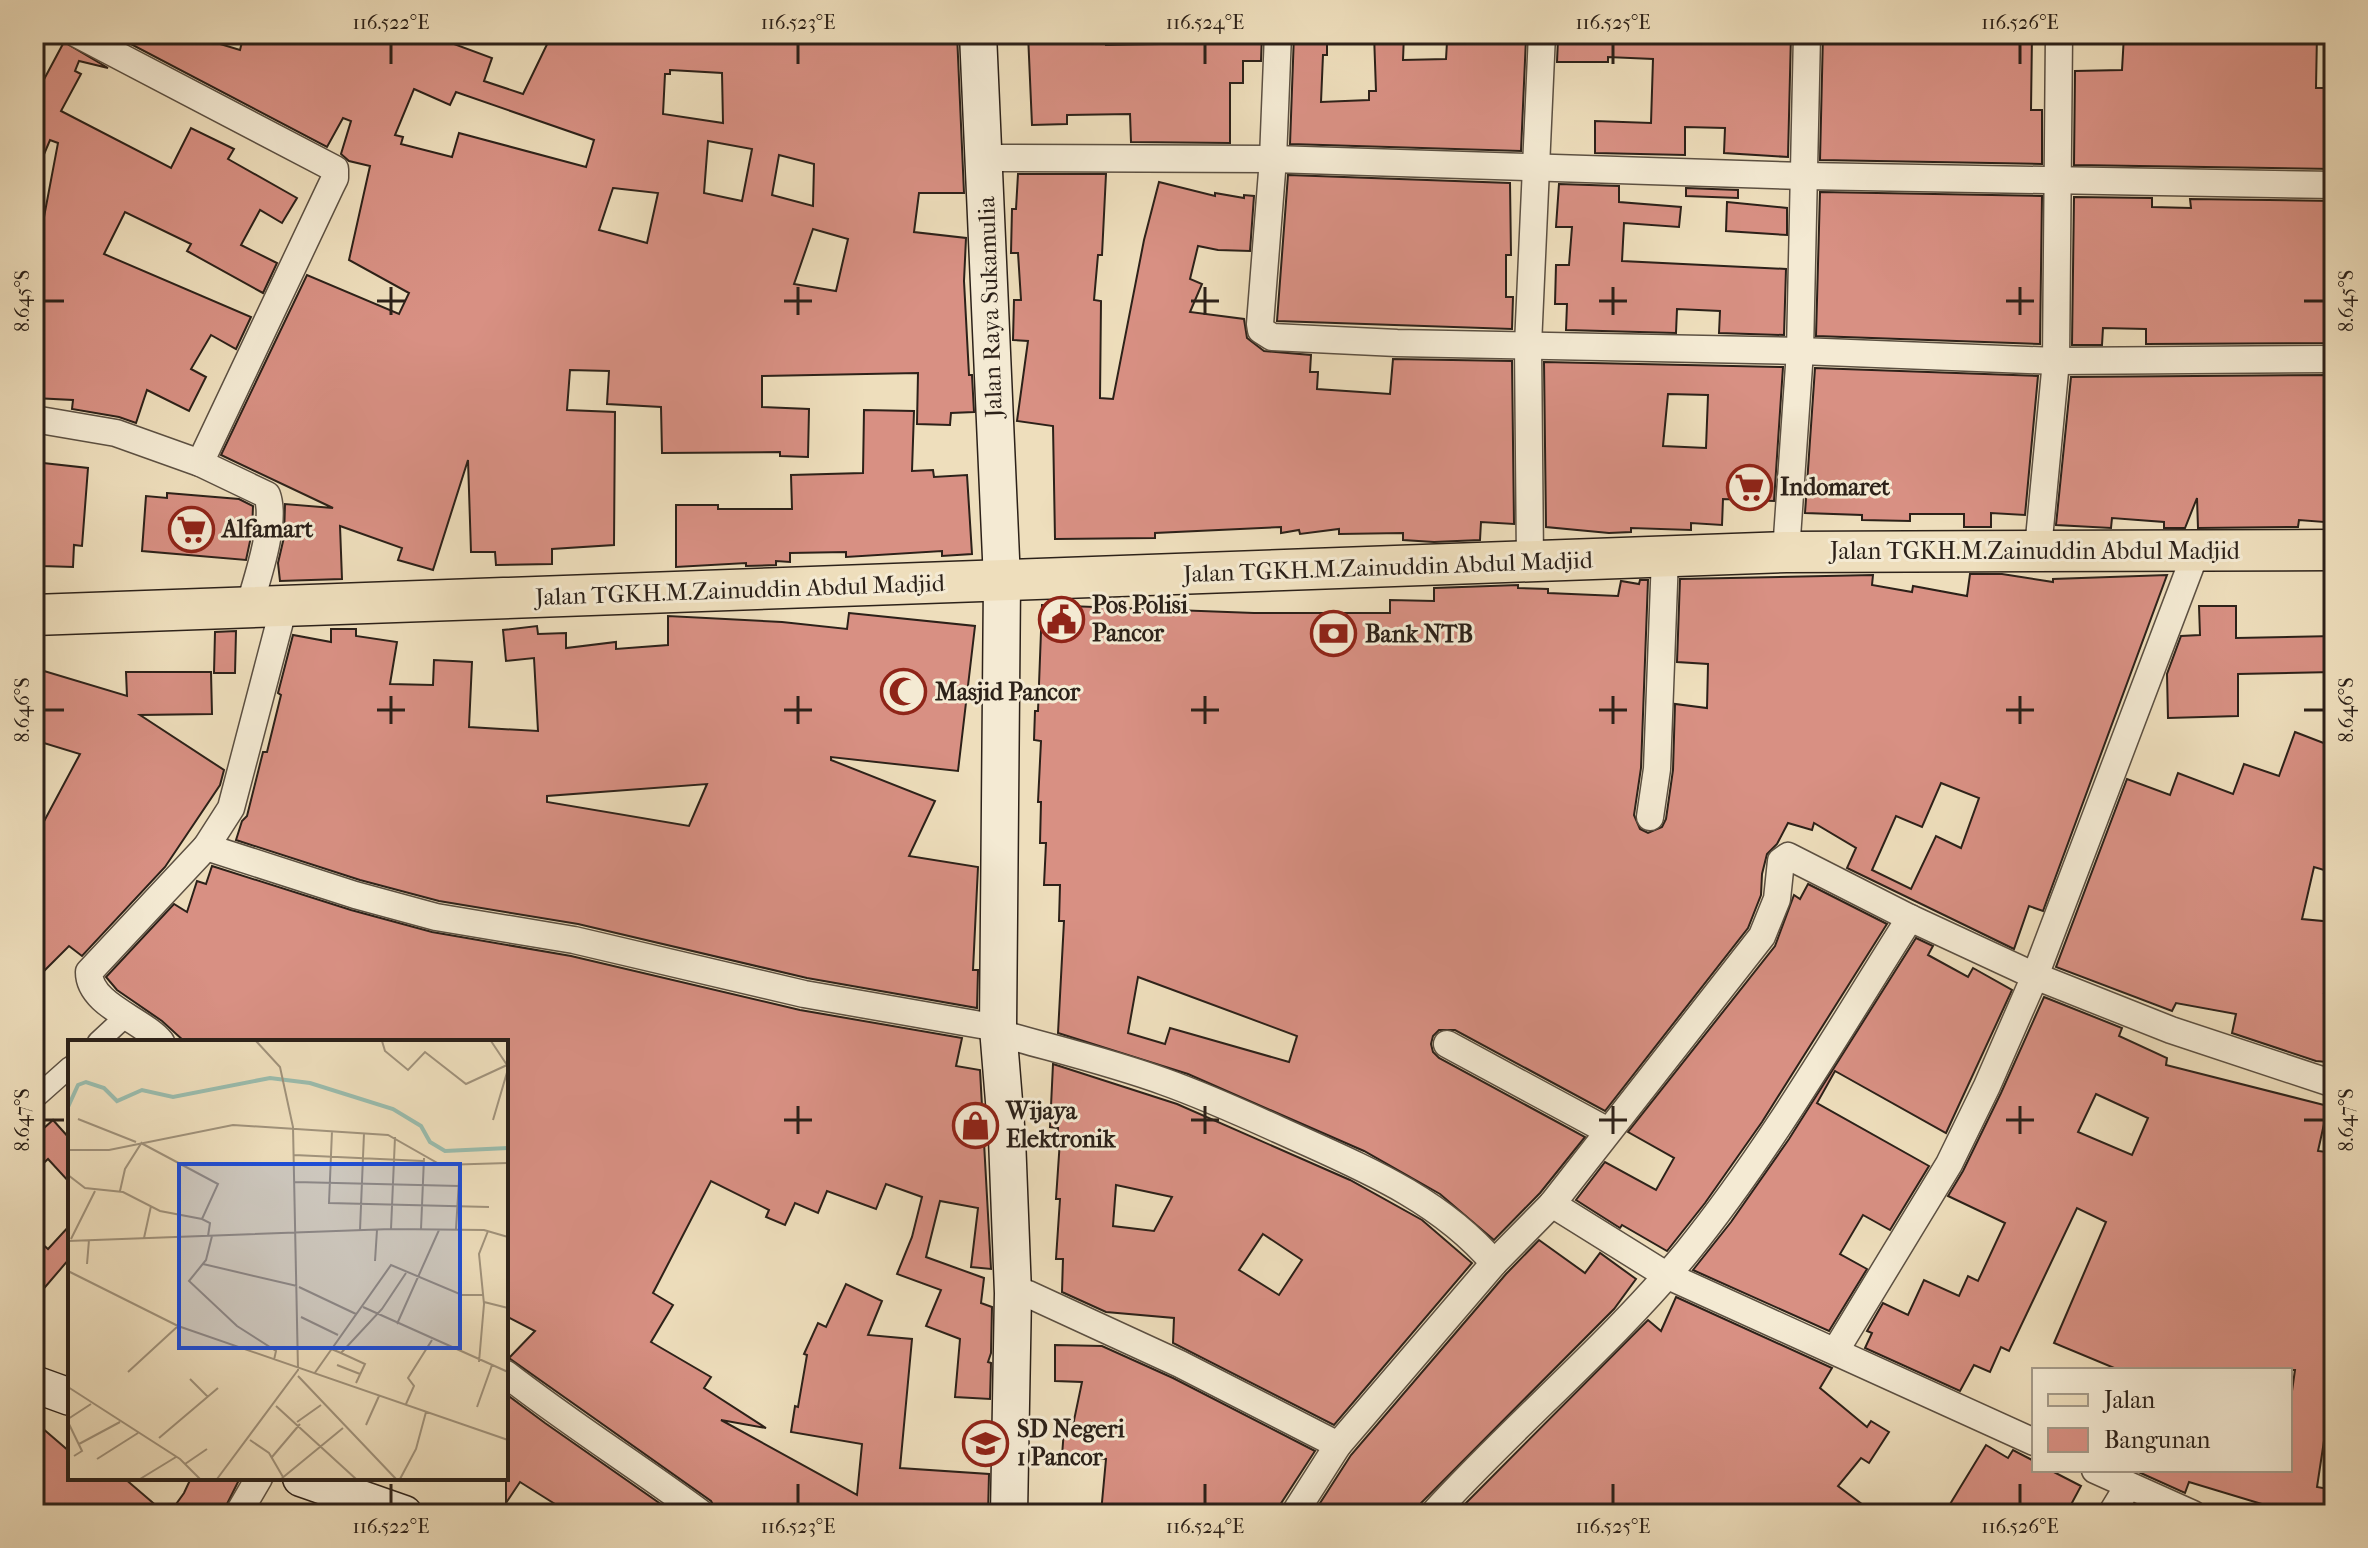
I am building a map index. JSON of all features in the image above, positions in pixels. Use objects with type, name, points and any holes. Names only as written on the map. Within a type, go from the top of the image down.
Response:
[{"type":"main road","name":"Jalan Raya Sukamulia","points":[[978,34],[1002,581],[1019,669],[1006,1033],[1016,1138]]},
{"type":"main road","name":"Jalan TGKH.M.Zainuddin Abdul Madjid","points":[[34,615],[1786,552],[2334,550]]},
{"type":"main road","points":[[1016,1138],[1028,1294],[1026,1514]]},
{"type":"main road","points":[[1009,1514],[1016,1138]]},
{"type":"main road","points":[[34,1384],[68,1396]]},
{"type":"main road","points":[[306,1480],[381,1510]]},
{"type":"street","points":[[77,34],[335,169],[335,178],[200,463]]},
{"type":"street","points":[[1278,34],[1273,159],[1260,324],[1265,334],[1272,337],[2056,361],[2334,359]]},
{"type":"street","points":[[1530,561],[1528,345],[1542,34]]},
{"type":"street","points":[[1786,552],[1800,351],[1807,34]]},
{"type":"street","points":[[2038,549],[2056,361],[2059,34]]},
{"type":"street","points":[[984,158],[1273,159],[1804,176],[2334,185]]},
{"type":"street","points":[[34,419],[116,433],[200,463],[262,491],[269,498],[267,606],[231,808],[206,847],[89,972],[91,985],[102,999],[148,1029],[159,1040]]},
{"type":"street","points":[[1836,1350],[1949,1164],[2035,976],[2196,552]]},
{"type":"street","points":[[1650,817],[1657,769],[1665,557]]},
{"type":"street","points":[[206,847],[341,891],[436,917],[574,940],[804,994],[1006,1033],[1175,1085],[1384,1178],[1428,1204],[1494,1263]]},
{"type":"street","points":[[1294,1514],[1338,1445],[1494,1263],[1552,1204],[1762,936],[1777,899],[1783,859],[1791,856],[1799,859],[1910,918],[2035,976],[2171,1030],[2334,1084]]},
{"type":"street","points":[[1433,1514],[1599,1348],[1666,1275],[1738,1186],[1910,918]]},
{"type":"street","points":[[100,1040],[126,1016]]},
{"type":"street","points":[[1447,1044],[1608,1131]]},
{"type":"street","points":[[34,1099],[68,1069]]},
{"type":"street","points":[[1552,1204],[1666,1275],[2032,1441]]},
{"type":"street","points":[[1028,1294],[1180,1364],[1338,1445]]},
{"type":"street","points":[[508,1376],[702,1514]]},
{"type":"street","points":[[2099,1472],[2193,1514]]},
{"type":"street","points":[[238,1514],[258,1480]]},
{"type":"street","points":[[2111,1514],[2128,1486]]},
{"type":"building","points":[[128,34],[187,34],[240,50],[244,34],[446,34],[443,40],[492,58],[484,81],[523,94],[552,34],[707,34],[735,37],[735,34],[957,34],[964,193],[919,193],[914,232],[966,238],[964,281],[974,412],[951,413],[950,425],[917,424],[918,373],[762,376],[762,407],[809,409],[808,457],[780,456],[780,452],[662,453],[661,407],[607,404],[609,371],[570,370],[567,410],[615,412],[614,545],[552,549],[552,564],[496,565],[495,552],[471,552],[468,460],[433,570],[398,560],[402,548],[340,526],[342,579],[280,581],[278,563],[284,537],[285,504],[333,508],[221,455],[307,275],[399,314],[409,293],[349,260],[370,166],[349,161],[341,154],[351,121],[343,118],[327,147],[125,41]],"holes":[[[670,70],[722,73],[723,123],[663,114],[665,74],[670,74]],[[414,89],[450,105],[456,92],[594,140],[586,167],[459,133],[452,157],[401,144],[403,137],[395,135]],[[708,141],[752,149],[742,201],[704,193]],[[779,155],[814,164],[813,206],[772,195]],[[613,188],[658,193],[647,243],[599,230]],[[813,229],[848,239],[836,291],[794,284]]]},
{"type":"building","points":[[1028,34],[1106,34],[1106,45],[1160,44],[1160,34],[1262,34],[1261,61],[1243,61],[1243,83],[1230,83],[1230,143],[1131,142],[1130,114],[1067,115],[1067,124],[1032,125]]},
{"type":"building","points":[[1294,34],[1327,34],[1321,102],[1369,100],[1369,91],[1376,91],[1374,34],[1404,34],[1403,60],[1446,59],[1447,42],[1485,43],[1485,38],[1526,38],[1521,151],[1290,144]]},
{"type":"building","points":[[1563,34],[1791,34],[1788,157],[1724,153],[1725,128],[1685,127],[1685,155],[1595,153],[1595,121],[1651,123],[1653,59],[1608,57],[1608,62],[1557,62],[1558,39],[1563,39]]},
{"type":"building","points":[[1823,34],[2032,34],[2031,110],[2042,110],[2042,164],[1820,160]]},
{"type":"building","points":[[2161,34],[2317,34],[2316,88],[2330,88],[2328,125],[2334,125],[2334,169],[2074,165],[2075,71],[2122,70],[2124,35],[2161,37]]},
{"type":"building","points":[[64,42],[108,68],[79,61],[75,71],[81,74],[61,111],[171,168],[191,128],[234,149],[228,159],[297,198],[282,223],[260,210],[241,245],[277,263],[263,293],[187,251],[191,244],[125,212],[104,254],[251,317],[236,349],[211,335],[191,369],[206,377],[189,411],[147,390],[136,423],[72,409],[73,400],[34,398],[34,270],[58,143],[50,140],[34,178],[34,98]]},
{"type":"building","points":[[1018,174],[1106,174],[1102,255],[1098,255],[1094,300],[1101,301],[1100,398],[1113,399],[1144,240],[1159,182],[1215,196],[1215,193],[1244,198],[1244,195],[1254,196],[1250,251],[1198,246],[1190,279],[1202,284],[1190,312],[1244,319],[1247,338],[1264,351],[1311,355],[1310,372],[1318,372],[1317,389],[1390,394],[1393,359],[1512,361],[1514,524],[1481,522],[1480,540],[1434,542],[1403,540],[1403,533],[1339,534],[1339,529],[1281,533],[1281,527],[1155,533],[1155,538],[1055,539],[1053,426],[1017,421],[1028,341],[1013,340],[1014,300],[1021,300],[1018,253],[1011,253],[1012,209],[1016,209]]},
{"type":"building","points":[[1288,175],[1510,183],[1511,255],[1506,255],[1506,297],[1513,297],[1512,329],[1277,321]]},
{"type":"building","points":[[1559,184],[1619,186],[1619,202],[1681,207],[1679,227],[1624,223],[1622,261],[1786,269],[1784,335],[1719,333],[1720,311],[1677,309],[1676,333],[1566,330],[1567,304],[1555,304],[1556,265],[1569,265],[1572,227],[1556,227]]},
{"type":"building","points":[[1686,188],[1738,190],[1738,198],[1686,196]]},
{"type":"building","points":[[1820,192],[2042,196],[2040,344],[1816,336]]},
{"type":"building","points":[[2074,197],[2152,198],[2152,207],[2191,208],[2190,199],[2334,201],[2334,304],[2329,304],[2330,343],[2146,344],[2146,329],[2103,328],[2102,345],[2072,345]]},
{"type":"building","points":[[1727,202],[1787,208],[1787,235],[1726,231]]},
{"type":"building","points":[[1544,362],[1783,367],[1774,501],[1723,499],[1722,525],[1691,523],[1691,530],[1631,528],[1631,532],[1609,533],[1546,527]],"holes":[[[1668,394],[1708,395],[1706,448],[1663,446]]]},
{"type":"building","points":[[1815,368],[2038,376],[2025,515],[1991,513],[1991,527],[1964,527],[1964,514],[1910,514],[1910,521],[1862,520],[1862,515],[1805,513]]},
{"type":"building","points":[[2334,375],[2332,437],[2327,437],[2324,522],[2299,520],[2298,527],[2198,528],[2197,498],[2185,528],[2164,528],[2164,522],[2112,518],[2111,528],[2056,525],[2071,377]]},
{"type":"building","points":[[864,410],[914,411],[912,471],[933,470],[934,477],[967,475],[972,554],[942,556],[942,551],[846,557],[846,552],[790,553],[790,562],[776,561],[776,565],[746,566],[746,563],[676,567],[676,505],[718,505],[718,509],[792,509],[791,475],[863,473]]},
{"type":"building","points":[[34,462],[88,468],[82,546],[74,545],[73,567],[42,566],[43,542],[34,542]]},
{"type":"building","points":[[167,493],[239,499],[253,506],[246,560],[142,551],[146,496],[167,498]]},
{"type":"building","points":[[1970,574],[2002,574],[2053,582],[2053,579],[2167,575],[2043,911],[2029,906],[2014,949],[1847,868],[1856,848],[1814,823],[1812,830],[1788,823],[1777,844],[1767,854],[1761,895],[1748,928],[1605,1111],[1455,1030],[1439,1030],[1431,1044],[1439,1058],[1585,1137],[1540,1193],[1494,1240],[1440,1194],[1364,1151],[1188,1074],[1058,1033],[1064,921],[1059,921],[1060,885],[1044,885],[1046,843],[1040,843],[1041,802],[1038,802],[1041,741],[1034,740],[1042,605],[1254,613],[1390,613],[1390,600],[1434,601],[1434,588],[1518,585],[1518,588],[1548,589],[1548,593],[1618,596],[1621,581],[1639,584],[1640,580],[1648,580],[1641,768],[1634,815],[1640,829],[1648,833],[1662,827],[1666,819],[1673,770],[1675,704],[1707,708],[1708,664],[1677,662],[1680,579],[1873,575],[1872,585],[1912,592],[1913,586],[1967,596]],"holes":[[[1941,783],[1979,798],[1961,848],[1936,836],[1911,889],[1872,870],[1896,816],[1922,827]],[[1138,977],[1297,1036],[1289,1062],[1170,1028],[1165,1044],[1128,1033]]]},
{"type":"building","points":[[2199,606],[2236,606],[2236,638],[2334,636],[2334,672],[2238,674],[2238,716],[2168,718],[2167,674],[2181,636],[2200,635]]},
{"type":"building","points":[[849,613],[975,626],[958,771],[831,757],[831,760],[935,801],[909,856],[978,867],[973,970],[978,970],[977,1008],[807,978],[578,924],[439,901],[360,880],[236,840],[242,821],[247,816],[263,752],[267,752],[293,635],[331,642],[331,629],[356,629],[356,636],[397,642],[390,684],[433,685],[434,660],[472,662],[469,727],[538,731],[534,658],[506,661],[503,630],[537,626],[538,634],[566,633],[566,648],[616,642],[616,649],[668,645],[668,616],[847,629]],"holes":[[[707,784],[689,826],[547,802],[547,796]]]},
{"type":"building","points":[[236,631],[235,673],[214,673],[215,632]]},
{"type":"building","points":[[34,668],[127,696],[126,672],[211,672],[212,714],[140,715],[224,770],[220,785],[165,867],[82,956],[69,946],[34,981],[34,840],[80,754],[34,740]]},
{"type":"building","points":[[2295,732],[2334,747],[2334,873],[2314,867],[2302,919],[2333,922],[2324,993],[2332,993],[2326,1062],[2232,1033],[2236,1014],[2176,1003],[2172,1011],[2056,967],[2127,779],[2170,795],[2178,773],[2233,794],[2244,764],[2279,776]]},
{"type":"building","points":[[212,866],[432,932],[571,956],[800,1010],[962,1038],[956,1066],[980,1070],[991,1269],[971,1267],[978,1208],[940,1201],[926,1257],[984,1278],[981,1303],[992,1307],[988,1362],[991,1363],[990,1399],[955,1397],[960,1339],[926,1326],[941,1290],[897,1274],[912,1237],[922,1197],[886,1184],[876,1209],[827,1191],[818,1213],[795,1203],[785,1225],[766,1217],[769,1210],[711,1181],[653,1293],[673,1305],[651,1342],[711,1377],[704,1388],[766,1428],[721,1420],[857,1495],[862,1444],[791,1432],[807,1355],[804,1354],[818,1323],[826,1327],[846,1284],[882,1301],[868,1335],[912,1339],[900,1468],[989,1474],[988,1514],[718,1514],[711,1501],[509,1358],[535,1331],[508,1317],[508,1040],[183,1040],[162,1021],[117,990],[106,977],[174,904],[187,912],[197,881],[206,884]]},
{"type":"building","points":[[1808,884],[1887,924],[1762,1122],[1667,1251],[1622,1225],[1620,1228],[1576,1200],[1605,1162],[1656,1190],[1674,1158],[1628,1132],[1775,946],[1794,895],[1800,899]]},
{"type":"building","points":[[1916,938],[1933,946],[1928,955],[1968,977],[1973,968],[2012,990],[1946,1133],[1835,1071],[1817,1103],[1929,1166],[1890,1230],[1863,1215],[1840,1254],[1867,1269],[1829,1331],[1693,1270],[1789,1139]]},
{"type":"building","points":[[2044,997],[2122,1028],[2119,1036],[2167,1058],[2166,1065],[2328,1106],[2318,1151],[2334,1153],[2334,1375],[2317,1487],[2334,1490],[2334,1514],[2274,1514],[2275,1508],[2189,1482],[2185,1493],[2138,1472],[2292,1472],[2295,1370],[2114,1368],[2054,1343],[2106,1222],[2077,1208],[2009,1351],[2001,1347],[1990,1372],[1974,1365],[1960,1391],[1865,1348],[1872,1333],[1867,1331],[1883,1303],[1908,1315],[1924,1280],[1959,1296],[1968,1276],[1978,1281],[2005,1223],[1948,1196],[1963,1171]],"holes":[[[2096,1094],[2148,1118],[2132,1155],[2078,1132]]]},
{"type":"building","points":[[1053,1064],[1177,1104],[1350,1180],[1422,1220],[1472,1263],[1334,1425],[1173,1343],[1174,1318],[1106,1312],[1062,1292],[1063,1259],[1056,1259],[1060,1140],[1058,1128],[1050,1127]],"holes":[[[1116,1185],[1172,1197],[1154,1231],[1113,1226]],[[1263,1234],[1302,1260],[1279,1295],[1239,1270]]]},
{"type":"building","points":[[53,1120],[68,1137],[68,1181],[48,1159],[34,1172],[34,1137]]},
{"type":"building","points":[[68,1227],[68,1260],[34,1300],[34,1237],[48,1249]]},
{"type":"building","points":[[1539,1240],[1585,1273],[1600,1253],[1636,1279],[1614,1309],[1421,1503],[1417,1514],[1313,1514],[1351,1455],[1506,1274]]},
{"type":"building","points":[[1676,1297],[1832,1368],[1820,1388],[1867,1427],[1871,1421],[1889,1432],[1869,1463],[1861,1458],[1838,1486],[1875,1514],[1455,1514],[1648,1320],[1661,1331]]},
{"type":"building","points":[[1055,1345],[1102,1346],[1173,1378],[1315,1451],[1280,1505],[1278,1514],[1101,1513],[1106,1459],[1062,1456],[1064,1429],[1072,1430],[1082,1382],[1055,1381]]},
{"type":"building","points":[[508,1395],[675,1514],[571,1514],[520,1482],[506,1503]]},
{"type":"building","points":[[34,1421],[68,1450],[68,1480],[126,1480],[166,1514],[34,1514]]},
{"type":"building","points":[[1986,1445],[2008,1458],[2013,1450],[2032,1460],[2032,1472],[2054,1472],[2081,1486],[2066,1514],[1944,1514]]},
{"type":"building","points":[[190,1480],[239,1480],[222,1514],[169,1514]]},
{"type":"place","name":"Indomaret","points":[[1749,487]]},
{"type":"place","name":"Alfamart","points":[[191,529]]},
{"type":"place","name":"Pos Polisi Pancor","points":[[1061,619]]},
{"type":"place","name":"Bank NTB","points":[[1334,634]]},
{"type":"place","name":"Masjid Pancor","points":[[904,692]]},
{"type":"place","name":"Wijaya Elektronik","points":[[975,1125]]},
{"type":"place","name":"SD Negeri 1 Pancor","points":[[986,1443]]}]
